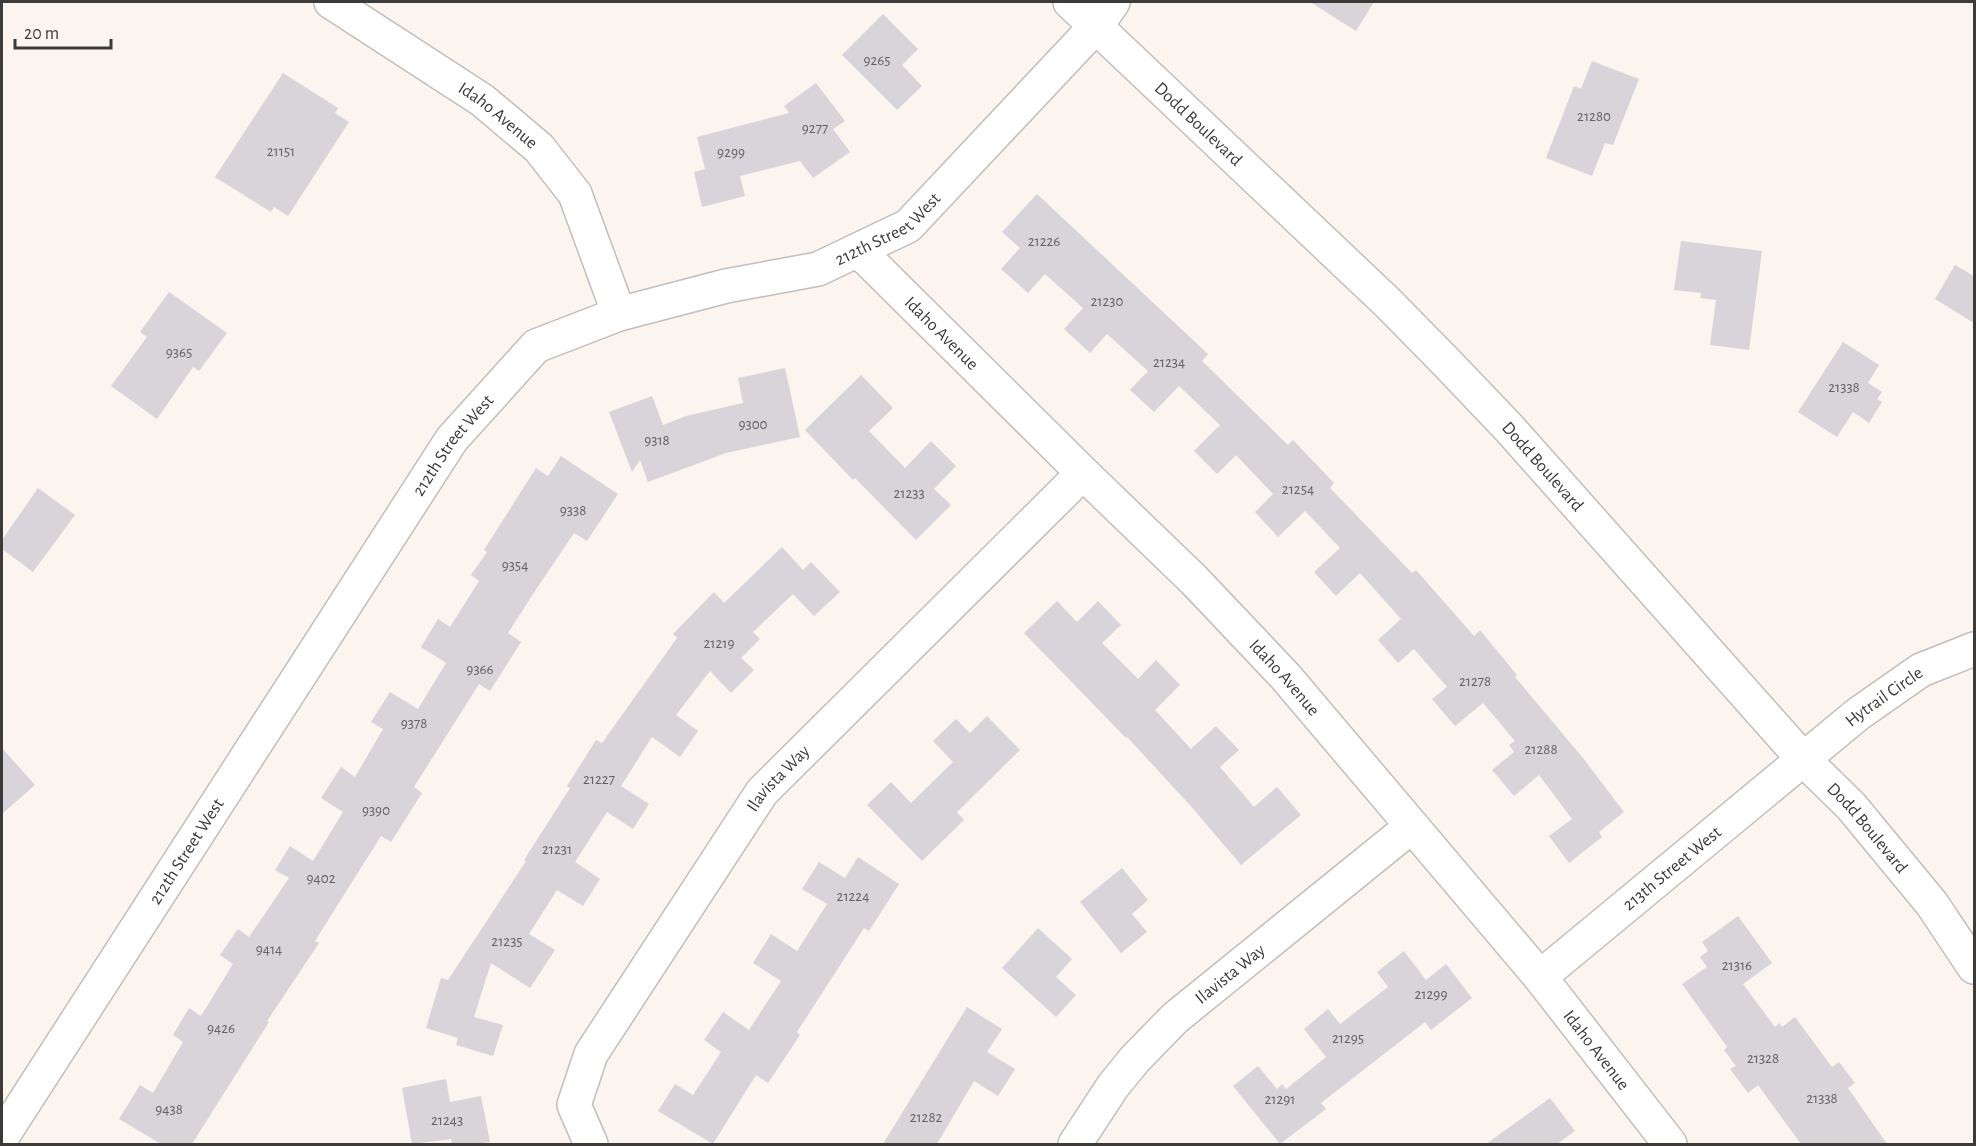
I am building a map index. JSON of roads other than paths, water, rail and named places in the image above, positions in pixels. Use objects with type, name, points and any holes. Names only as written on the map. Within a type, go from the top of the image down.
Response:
[{"type":"street","name":"Idaho Avenue","points":[[332,2],[482,99],[539,148],[575,194],[619,314]]},
{"type":"street","name":"Dodd Boulevard","points":[[1071,2],[1105,13],[1515,434],[1804,760],[1851,806],[1932,904],[1974,967]]},
{"type":"street","name":"212th Street West","points":[[2,1137],[452,439],[536,346],[619,314],[726,286],[818,269],[908,226],[1105,13]]},
{"type":"street","name":"Idaho Avenue","points":[[858,250],[1194,580],[1285,676],[1540,977],[1670,1144]]},
{"type":"street","name":"Ilavista Way","points":[[591,1144],[574,1105],[591,1054],[762,792],[1083,473]]},
{"type":"street","name":"Hytrail Circle","points":[[1804,760],[1858,714],[1921,670],[1974,649]]},
{"type":"street","name":"213th Street West","points":[[1540,977],[1804,760]]},
{"type":"street","name":"Ilavista Way","points":[[1075,1144],[1113,1086],[1135,1059],[1175,1018],[1412,826]]}]
